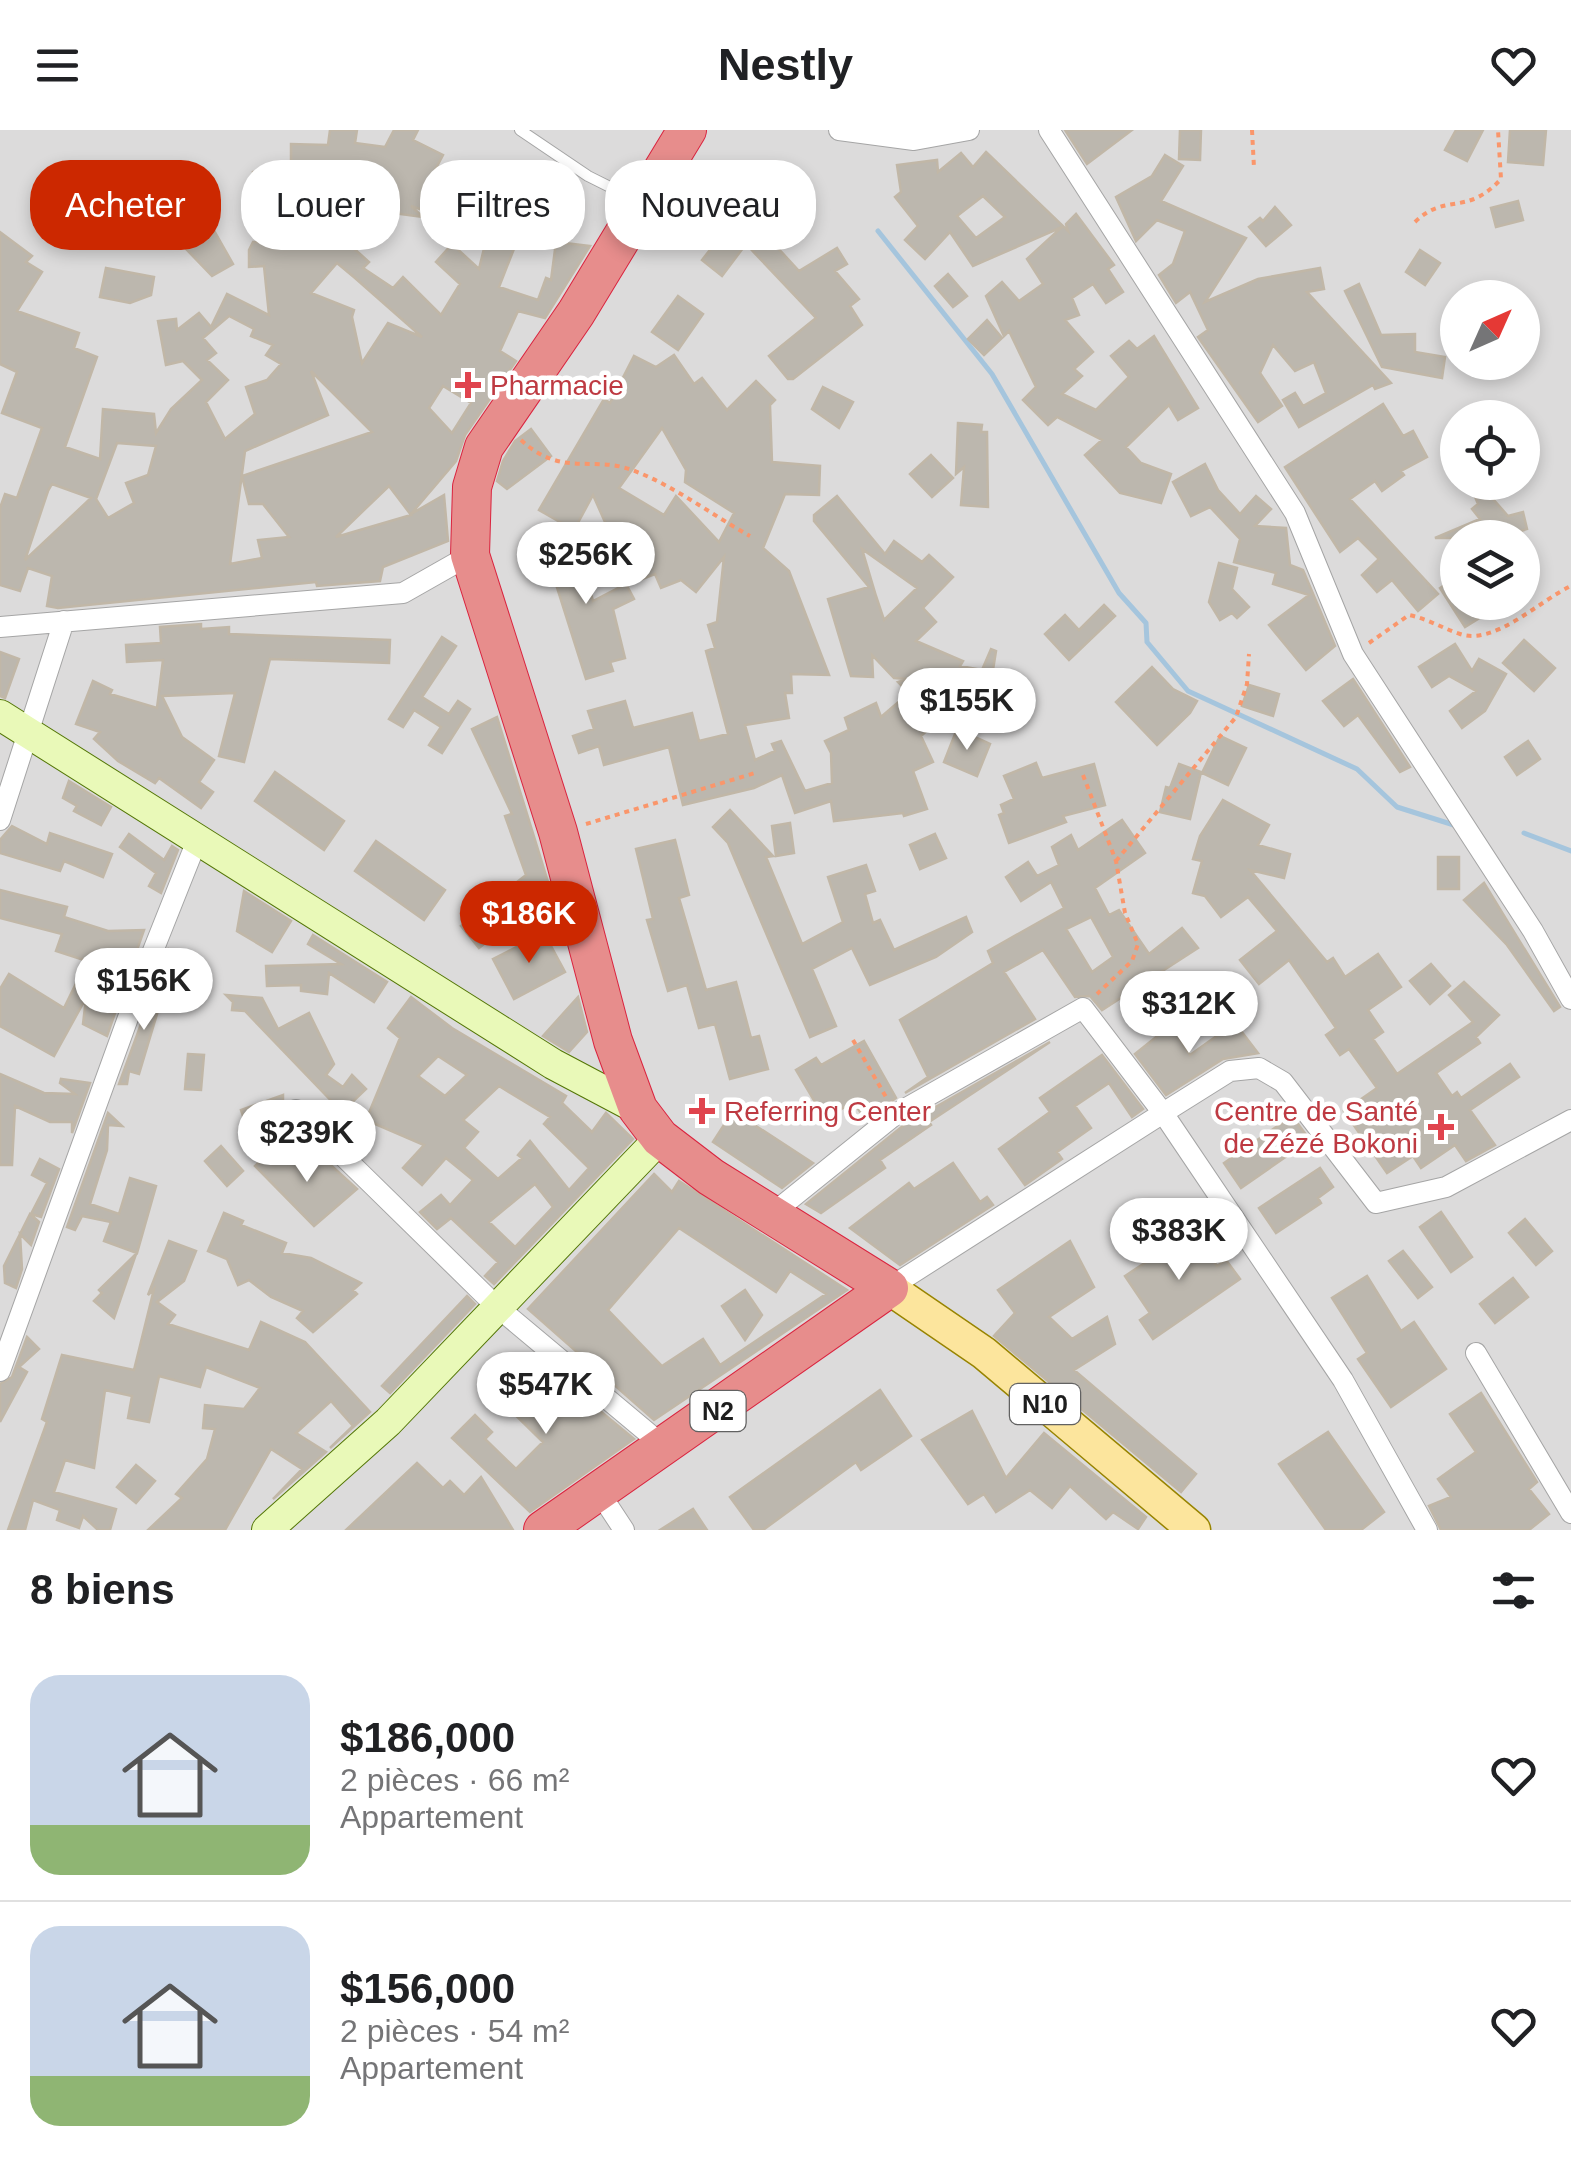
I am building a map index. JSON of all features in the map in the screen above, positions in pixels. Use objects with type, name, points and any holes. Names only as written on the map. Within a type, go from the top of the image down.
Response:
[{"type":"highway","points":[[670,160],[687,130]]},
{"type":"highway","points":[[616,250],[484,447],[472,487],[470,555],[558,832],[614,1041],[649,1123],[711,1177],[889,1288]]},
{"type":"highway","name":"N2","points":[[543,1530],[666,1448],[889,1288]]},
{"type":"main road","points":[[0,715],[649,1123],[496,1305],[388,1422],[280,1525]]},
{"type":"main road","name":"N10","points":[[889,1288],[984,1353],[1194,1530]]},
{"type":"street","points":[[839,130],[914,140],[970,130]]},
{"type":"street","points":[[1049,130],[1295,513],[1353,654],[1533,931],[1571,999]]},
{"type":"street","points":[[0,627],[404,593],[470,555]]},
{"type":"street","points":[[0,820],[64,621]]},
{"type":"street","points":[[0,1372],[144,971],[198,838]]},
{"type":"street","points":[[773,1213],[896,1114],[1083,1008],[1164,1114],[1343,1380],[1428,1530]]},
{"type":"street","points":[[889,1288],[1230,1070],[1258,1068],[1283,1082],[1376,1203],[1446,1187],[1571,1120]]},
{"type":"street","points":[[296,1110],[496,1305],[666,1448]]},
{"type":"street","points":[[1476,1353],[1571,1513]]},
{"type":"street","points":[[599,1492],[624,1530]]},
{"type":"lane","points":[[520,130],[605,184]]},
{"type":"path","points":[[1252,130],[1254,168]]},
{"type":"path","points":[[1415,222],[1429,208],[1481,200],[1501,179],[1498,130]]},
{"type":"path","points":[[500,420],[532,450],[572,467],[630,469],[750,536]]},
{"type":"path","points":[[1353,654],[1409,615],[1438,622],[1461,635],[1492,636],[1543,599],[1571,586]]},
{"type":"path","points":[[1116,861],[1236,717],[1247,684],[1249,654]]},
{"type":"path","points":[[558,832],[755,774]]},
{"type":"path","points":[[1083,775],[1116,861],[1125,913],[1138,944],[1132,962],[1083,1008]]},
{"type":"path","points":[[853,1040],[896,1114]]},
{"type":"shaded area","points":[[0,130],[1571,130],[1571,1530],[0,1530]]},
{"type":"building","points":[[330,130],[357,130],[355,143],[385,147],[394,130],[418,130],[413,140],[443,155],[440,160],[420,160],[420,209],[411,206],[420,217],[400,214],[400,160],[291,160],[291,144],[328,145]]},
{"type":"building","points":[[1065,130],[1132,130],[1087,164]]},
{"type":"building","points":[[1180,130],[1201,130],[1200,160],[1179,159]]},
{"type":"building","points":[[1456,130],[1483,130],[1467,161],[1445,150]]},
{"type":"building","points":[[1510,130],[1546,130],[1543,165],[1508,162]]},
{"type":"building","points":[[986,152],[1068,231],[1066,224],[1076,214],[1114,265],[1108,269],[1123,292],[1106,303],[1093,284],[1072,298],[1079,315],[1065,320],[1093,352],[1074,369],[1082,376],[1062,394],[1096,410],[1129,377],[1111,356],[1129,341],[1137,349],[1154,336],[1198,408],[1178,420],[1169,405],[1126,447],[1141,463],[1171,474],[1161,503],[1120,493],[1085,455],[1102,440],[1057,417],[1048,425],[1023,400],[1036,387],[1009,331],[1004,336],[986,296],[1002,282],[1019,301],[1043,284],[1027,259],[1062,227],[973,266],[950,232],[925,259],[905,240],[918,226],[895,197],[901,192],[897,165],[937,160],[938,172],[961,153],[973,167]],"holes":[[[983,196],[1005,217],[976,238],[957,216]]]},
{"type":"building","points":[[1165,155],[1183,166],[1161,201],[1246,238],[1205,302],[1258,279],[1320,268],[1324,289],[1307,292],[1391,383],[1375,389],[1373,385],[1299,427],[1283,400],[1295,393],[1303,406],[1326,393],[1314,362],[1295,371],[1273,345],[1260,373],[1282,406],[1258,422],[1198,337],[1208,330],[1190,292],[1176,303],[1159,275],[1173,264],[1185,231],[1157,220],[1136,241],[1116,197],[1152,176]]},
{"type":"building","points":[[1518,201],[1523,220],[1496,227],[1491,208]]},
{"type":"building","points":[[1275,207],[1291,225],[1266,246],[1249,227],[1260,218],[1263,221]]},
{"type":"building","points":[[0,232],[32,256],[26,262],[42,272],[17,311],[79,333],[74,348],[97,357],[65,447],[100,459],[103,409],[154,414],[156,433],[171,409],[202,380],[183,361],[166,365],[158,321],[176,319],[177,330],[199,313],[211,327],[227,294],[269,315],[264,266],[249,267],[249,250],[356,250],[369,262],[363,268],[393,288],[403,277],[441,315],[460,284],[436,262],[447,250],[458,250],[479,269],[484,250],[514,250],[499,287],[538,300],[546,278],[551,280],[555,250],[585,250],[585,245],[590,246],[545,318],[518,311],[500,351],[516,361],[465,435],[456,461],[411,514],[444,495],[448,541],[383,567],[380,581],[317,586],[316,582],[58,608],[47,606],[52,576],[28,568],[20,591],[0,585],[0,508],[5,494],[17,498],[42,428],[2,413],[17,372],[0,364]],"holes":[[[337,263],[422,337],[388,323],[362,363],[352,317],[354,310],[311,293]],[[229,316],[254,329],[251,336],[273,345],[266,355],[281,364],[267,380],[246,387],[255,414],[225,439],[206,402],[228,380],[207,360],[216,353],[203,338]],[[311,371],[372,432],[242,476],[249,504],[263,504],[289,537],[258,540],[262,558],[230,564],[245,451],[328,415]],[[443,386],[471,403],[452,433],[429,408]],[[117,443],[156,446],[148,475],[126,483],[134,503],[108,518],[96,499]],[[52,484],[91,498],[25,560]],[[389,486],[411,515],[336,537]]]},
{"type":"building","points":[[221,243],[233,264],[212,276],[187,250],[221,250]]},
{"type":"building","points":[[837,248],[847,264],[835,271],[859,299],[850,306],[862,325],[788,379],[769,356],[816,318],[752,250],[780,250],[799,271]]},
{"type":"building","points":[[710,250],[742,250],[722,276],[702,260]]},
{"type":"building","points":[[1420,250],[1440,263],[1425,285],[1406,272]]},
{"type":"building","points":[[106,268],[154,277],[151,295],[130,303],[100,297]]},
{"type":"building","points":[[948,274],[967,296],[953,307],[935,286]]},
{"type":"building","points":[[1359,284],[1381,335],[1415,334],[1415,352],[1440,356],[1440,378],[1382,367],[1345,291]]},
{"type":"building","points":[[678,296],[703,314],[678,350],[652,332]]},
{"type":"building","points":[[987,320],[1002,338],[984,355],[968,339]]},
{"type":"building","points":[[674,355],[694,384],[702,378],[727,410],[756,381],[775,400],[770,405],[772,462],[820,466],[819,495],[785,494],[763,548],[789,571],[829,675],[791,674],[792,693],[785,693],[789,718],[745,725],[755,760],[775,751],[772,744],[781,741],[805,791],[832,783],[831,753],[825,741],[849,730],[845,718],[876,703],[881,717],[909,693],[898,682],[907,679],[894,678],[872,655],[873,677],[851,676],[828,599],[869,587],[814,521],[814,515],[837,496],[885,554],[894,541],[922,562],[929,555],[953,577],[923,608],[936,622],[916,641],[963,661],[960,666],[982,670],[991,649],[996,651],[988,701],[971,698],[974,689],[965,697],[951,695],[943,716],[921,736],[933,762],[913,771],[927,809],[904,816],[903,813],[834,821],[831,801],[795,813],[782,775],[754,788],[683,805],[669,747],[604,765],[599,746],[579,753],[573,736],[594,729],[588,711],[625,701],[633,728],[692,713],[699,741],[728,734],[706,651],[715,648],[708,625],[717,622],[724,557],[696,592],[681,580],[661,588],[655,574],[632,583],[593,495],[574,530],[539,510],[604,399],[610,403],[634,356],[656,367]],"holes":[[[662,428],[686,470],[685,482],[734,513],[719,542],[676,496],[664,515],[619,488]],[[862,549],[917,588],[884,620],[876,596]]]},
{"type":"building","points":[[823,387],[853,402],[839,428],[812,409]]},
{"type":"building","points":[[1383,404],[1403,436],[1413,431],[1427,457],[1401,471],[1404,475],[1382,491],[1375,481],[1350,499],[1438,594],[1418,611],[1392,580],[1377,592],[1362,575],[1379,559],[1358,538],[1340,552],[1285,467]]},
{"type":"building","points":[[958,423],[982,425],[981,432],[987,432],[988,507],[961,505],[964,467],[956,474]]},
{"type":"building","points":[[531,429],[551,456],[507,489],[497,481],[503,461],[515,441]]},
{"type":"building","points":[[931,455],[953,478],[932,497],[910,474]]},
{"type":"building","points":[[1205,464],[1218,490],[1240,514],[1256,496],[1271,509],[1255,526],[1286,528],[1290,565],[1303,570],[1335,646],[1306,670],[1269,625],[1309,595],[1273,584],[1276,573],[1234,562],[1240,539],[1210,507],[1191,516],[1173,482]]},
{"type":"building","points":[[1476,500],[1494,500],[1508,516],[1523,512],[1525,520],[1478,520],[1472,509],[1478,504]]},
{"type":"building","points":[[574,531],[593,601],[626,584],[634,599],[613,609],[625,658],[610,662],[613,671],[586,679],[542,540]]},
{"type":"building","points":[[1219,563],[1237,568],[1232,589],[1249,607],[1237,618],[1232,613],[1220,620],[1209,602]]},
{"type":"building","points":[[1104,605],[1115,616],[1069,660],[1045,634],[1065,615],[1079,630]]},
{"type":"building","points":[[201,624],[201,629],[229,627],[229,634],[390,640],[389,663],[270,659],[244,762],[219,756],[235,693],[162,696],[182,737],[214,760],[199,782],[213,792],[201,808],[159,778],[155,783],[118,761],[94,739],[100,732],[76,724],[93,681],[112,690],[110,694],[157,708],[163,660],[127,662],[126,645],[161,643],[160,627]]},
{"type":"building","points":[[442,637],[456,646],[422,697],[449,714],[458,701],[470,709],[442,753],[429,745],[441,727],[414,710],[403,727],[389,719]]},
{"type":"building","points":[[1524,640],[1555,668],[1534,691],[1503,663]]},
{"type":"building","points":[[1455,644],[1472,671],[1479,659],[1506,674],[1485,711],[1462,728],[1450,711],[1476,691],[1449,676],[1432,687],[1419,667]]},
{"type":"building","points":[[0,652],[19,659],[5,698],[0,696]]},
{"type":"building","points":[[1152,667],[1173,689],[1197,701],[1157,745],[1116,702]]},
{"type":"building","points":[[1353,679],[1410,767],[1400,772],[1358,715],[1344,726],[1323,701]]},
{"type":"building","points":[[1249,685],[1279,694],[1273,716],[1242,706]]},
{"type":"building","points":[[497,717],[548,882],[528,890],[537,902],[479,948],[461,926],[526,875],[505,816],[512,814],[472,729]]},
{"type":"building","points":[[957,729],[990,744],[977,776],[944,762]]},
{"type":"building","points":[[1220,736],[1246,748],[1228,785],[1202,773]]},
{"type":"building","points":[[1528,741],[1540,759],[1517,775],[1505,757]]},
{"type":"building","points":[[1036,763],[1042,778],[1094,764],[1105,805],[1063,816],[1066,822],[1009,843],[999,815],[1004,813],[1001,805],[1014,799],[1004,776]]},
{"type":"building","points":[[1179,764],[1201,772],[1190,819],[1160,812],[1166,787],[1170,788]]},
{"type":"building","points":[[275,772],[344,821],[324,850],[255,801]]},
{"type":"building","points":[[69,781],[111,807],[101,825],[74,811],[77,806],[63,798]]},
{"type":"building","points":[[1223,800],[1269,825],[1258,845],[1290,854],[1284,878],[1250,870],[1327,962],[1333,958],[1345,977],[1378,954],[1401,987],[1368,1010],[1383,1032],[1373,1039],[1397,1074],[1473,1022],[1449,995],[1464,982],[1499,1015],[1476,1037],[1480,1043],[1436,1073],[1452,1096],[1457,1092],[1461,1098],[1510,1064],[1519,1077],[1470,1110],[1495,1145],[1466,1161],[1455,1145],[1421,1168],[1413,1156],[1387,1173],[1344,1111],[1377,1088],[1349,1049],[1340,1055],[1326,1035],[1336,1028],[1312,993],[1289,960],[1259,984],[1240,960],[1277,931],[1248,897],[1221,917],[1205,896],[1193,893],[1202,861],[1193,859],[1200,836]]},
{"type":"building","points":[[730,810],[773,856],[766,857],[802,944],[843,922],[828,877],[866,865],[875,891],[865,894],[873,923],[880,920],[894,950],[966,917],[972,932],[936,957],[870,985],[852,948],[812,969],[836,1026],[810,1037],[728,843],[713,827]]},
{"type":"building","points":[[1122,820],[1145,853],[1095,888],[1109,915],[1119,910],[1149,954],[1182,928],[1198,948],[1102,1010],[1090,996],[1075,997],[1043,950],[1004,972],[1035,1019],[905,1093],[928,1077],[900,1020],[993,963],[988,951],[1064,908],[1051,882],[1021,901],[1006,877],[1028,862],[1037,876],[1059,865],[1052,847],[1071,835],[1078,850]],"holes":[[[1091,917],[1113,957],[1092,972],[1066,929]]]},
{"type":"building","points":[[790,823],[794,853],[776,856],[772,826]]},
{"type":"building","points":[[12,826],[47,844],[50,833],[112,854],[103,877],[64,861],[60,871],[0,853],[0,840]]},
{"type":"building","points":[[129,834],[164,860],[172,846],[178,850],[161,893],[149,886],[156,873],[120,847]]},
{"type":"building","points":[[935,834],[946,858],[920,869],[910,845]]},
{"type":"building","points":[[675,840],[689,895],[679,898],[706,990],[736,982],[751,1038],[759,1036],[768,1069],[730,1079],[715,1024],[699,1028],[687,985],[668,991],[647,920],[653,919],[636,849]]},
{"type":"building","points":[[376,841],[445,890],[424,920],[355,871]]},
{"type":"building","points":[[1438,857],[1459,857],[1459,889],[1438,889]]},
{"type":"building","points":[[1484,883],[1560,1007],[1554,1011],[1507,945],[1464,900]]},
{"type":"building","points":[[0,890],[67,907],[64,917],[108,931],[144,930],[107,1036],[83,1024],[86,998],[54,1056],[0,1026],[0,989],[9,974],[64,1008],[87,961],[56,951],[62,934],[0,918]]},
{"type":"building","points":[[244,891],[291,921],[272,952],[237,931]]},
{"type":"building","points":[[544,933],[565,972],[514,999],[493,959]]},
{"type":"building","points":[[313,935],[387,982],[374,1002],[329,973],[327,994],[301,991],[301,985],[267,986],[266,966],[341,964],[308,944]]},
{"type":"building","points":[[169,948],[158,992],[163,994],[139,1074],[129,1071],[127,1084],[119,1084]]},
{"type":"building","points":[[1431,964],[1450,986],[1430,1004],[1410,981]]},
{"type":"building","points":[[226,995],[262,998],[278,1029],[309,1013],[334,1064],[326,1075],[343,1087],[352,1075],[366,1089],[342,1112],[245,1011],[232,1010],[233,1002]]},
{"type":"building","points":[[411,997],[452,1028],[566,1096],[562,1103],[592,1132],[606,1113],[633,1139],[494,1284],[485,1276],[498,1262],[451,1218],[437,1229],[420,1212],[441,1195],[450,1205],[473,1180],[446,1158],[422,1185],[403,1168],[424,1145],[366,1120],[400,1038],[388,1028]],"holes":[[[438,1056],[467,1075],[445,1096],[418,1076]],[[499,1086],[550,1117],[544,1124],[589,1168],[569,1190],[530,1141],[518,1155],[522,1158],[498,1179],[464,1148],[478,1132],[463,1120]],[[535,1184],[553,1207],[515,1247],[489,1222]]]},
{"type":"building","points":[[578,997],[587,1032],[569,1052],[543,1036]]},
{"type":"building","points":[[1235,1023],[1258,1053],[1223,1059],[1166,1095],[1135,1054],[1171,1025],[1190,1055]]},
{"type":"building","points":[[864,1041],[896,1098],[866,1120],[853,1102],[825,1119],[796,1070],[816,1058],[821,1065]]},
{"type":"building","points":[[1050,1042],[929,1122],[931,1125],[880,1160],[885,1168],[821,1213],[806,1204],[904,1125]]},
{"type":"building","points":[[188,1054],[204,1055],[201,1090],[185,1089]]},
{"type":"building","points":[[1102,1055],[1143,1109],[1132,1117],[1109,1083],[1075,1106],[1091,1128],[1057,1152],[1062,1159],[1025,1185],[999,1149],[1050,1112],[1040,1098]]},
{"type":"building","points":[[0,1074],[44,1093],[75,1094],[60,1083],[61,1079],[90,1083],[72,1133],[72,1122],[50,1122],[15,1106],[12,1165],[0,1165]]},
{"type":"building","points":[[283,1095],[283,1115],[247,1128],[241,1110]]},
{"type":"building","points":[[733,1111],[813,1163],[782,1188],[713,1142]]},
{"type":"building","points":[[108,1113],[122,1126],[108,1125],[107,1150],[90,1204],[119,1214],[130,1178],[156,1186],[137,1253],[104,1241],[111,1222],[82,1216],[75,1230],[67,1227]]},
{"type":"building","points":[[1292,1116],[1310,1140],[1241,1188],[1224,1163]]},
{"type":"building","points":[[277,1145],[305,1174],[323,1158],[357,1189],[314,1226],[255,1166]]},
{"type":"building","points":[[221,1146],[243,1171],[227,1186],[205,1161]]},
{"type":"building","points":[[40,1159],[59,1169],[41,1217],[31,1214],[47,1183],[32,1175]]},
{"type":"building","points":[[953,1163],[980,1202],[987,1197],[993,1205],[900,1265],[850,1228],[909,1183],[914,1189]]},
{"type":"building","points":[[1320,1168],[1333,1187],[1318,1198],[1321,1203],[1276,1233],[1259,1208]]},
{"type":"building","points":[[654,1174],[672,1192],[679,1181],[847,1290],[654,1420],[528,1309]],"holes":[[[679,1228],[776,1292],[790,1271],[826,1294],[720,1365],[703,1339],[662,1366],[608,1310]]]},
{"type":"building","points":[[1441,1212],[1472,1257],[1451,1272],[1420,1227]]},
{"type":"building","points":[[224,1213],[243,1221],[241,1225],[286,1243],[282,1253],[311,1258],[361,1283],[353,1290],[357,1294],[313,1332],[297,1318],[303,1311],[271,1297],[249,1280],[238,1285],[227,1259],[208,1251]]},
{"type":"building","points":[[30,1214],[39,1222],[31,1245],[20,1234]]},
{"type":"building","points":[[1525,1219],[1552,1251],[1536,1265],[1509,1233]]},
{"type":"building","points":[[1193,1231],[1217,1266],[1226,1260],[1240,1279],[1153,1339],[1140,1320],[1150,1313],[1125,1276]]},
{"type":"building","points":[[20,1234],[22,1269],[16,1288],[5,1283],[4,1266]]},
{"type":"building","points":[[169,1241],[196,1251],[184,1281],[157,1302],[175,1315],[168,1324],[249,1350],[261,1322],[305,1342],[370,1412],[330,1448],[353,1426],[331,1401],[296,1433],[326,1452],[273,1499],[302,1469],[271,1449],[225,1530],[148,1530],[182,1498],[176,1494],[207,1459],[215,1429],[203,1428],[205,1405],[244,1409],[260,1388],[206,1367],[200,1387],[159,1376],[149,1422],[128,1418],[132,1396],[105,1390],[94,1468],[65,1460],[54,1492],[116,1509],[110,1530],[98,1530],[83,1516],[79,1528],[57,1520],[60,1510],[33,1500],[25,1530],[8,1530],[47,1422],[42,1419],[62,1355],[134,1370],[154,1289],[148,1295]]},
{"type":"building","points":[[1070,1241],[1094,1287],[1049,1317],[1072,1339],[1107,1317],[1115,1344],[1074,1370],[1196,1474],[1181,1492],[994,1336],[1015,1313],[998,1290]]},
{"type":"building","points":[[1403,1251],[1432,1287],[1418,1298],[1389,1261]]},
{"type":"building","points":[[136,1254],[114,1318],[94,1301],[102,1293],[99,1290]]},
{"type":"building","points":[[1367,1276],[1401,1331],[1414,1322],[1446,1369],[1391,1407],[1358,1359],[1367,1353],[1332,1298]]},
{"type":"building","points":[[1513,1278],[1528,1297],[1495,1323],[1480,1304]]},
{"type":"building","points":[[745,1290],[762,1315],[745,1340],[722,1306]]},
{"type":"building","points":[[467,1296],[475,1304],[390,1393],[382,1386]]},
{"type":"building","points":[[27,1337],[39,1349],[19,1367],[27,1372],[0,1422],[0,1384],[12,1377]]},
{"type":"building","points":[[535,1357],[634,1439],[530,1512],[452,1438],[475,1415],[492,1432],[485,1439],[516,1469],[543,1442],[496,1396]]},
{"type":"building","points":[[880,1390],[911,1436],[861,1470],[856,1462],[763,1530],[754,1530],[730,1497]]},
{"type":"building","points":[[1481,1393],[1537,1482],[1529,1489],[1549,1514],[1529,1530],[1441,1530],[1429,1506],[1451,1497],[1438,1479],[1476,1452],[1450,1414]]},
{"type":"building","points":[[972,1411],[1006,1478],[1044,1433],[1146,1517],[1138,1529],[1113,1512],[1106,1519],[1070,1486],[1052,1508],[1030,1490],[996,1512],[984,1494],[968,1504],[922,1440]]},
{"type":"building","points":[[1328,1432],[1384,1512],[1361,1530],[1326,1530],[1279,1464]]},
{"type":"building","points":[[417,1463],[443,1488],[450,1481],[464,1495],[481,1477],[513,1530],[346,1530]]},
{"type":"building","points":[[136,1465],[155,1481],[136,1503],[117,1487]]},
{"type":"building","points":[[693,1509],[707,1530],[660,1530]]},
{"type":"waterway","points":[[878,231],[992,374],[1119,593],[1146,623],[1147,642],[1188,691],[1357,769],[1397,807],[1457,826]]},
{"type":"waterway","points":[[1524,833],[1571,851]]},
{"type":"place","name":"Pharmacie","points":[[468,385]]},
{"type":"place","name":"Referring Center","points":[[702,1111]]},
{"type":"place","name":"Centre de Santé de Zézé Bokoni","points":[[1441,1127]]}]
